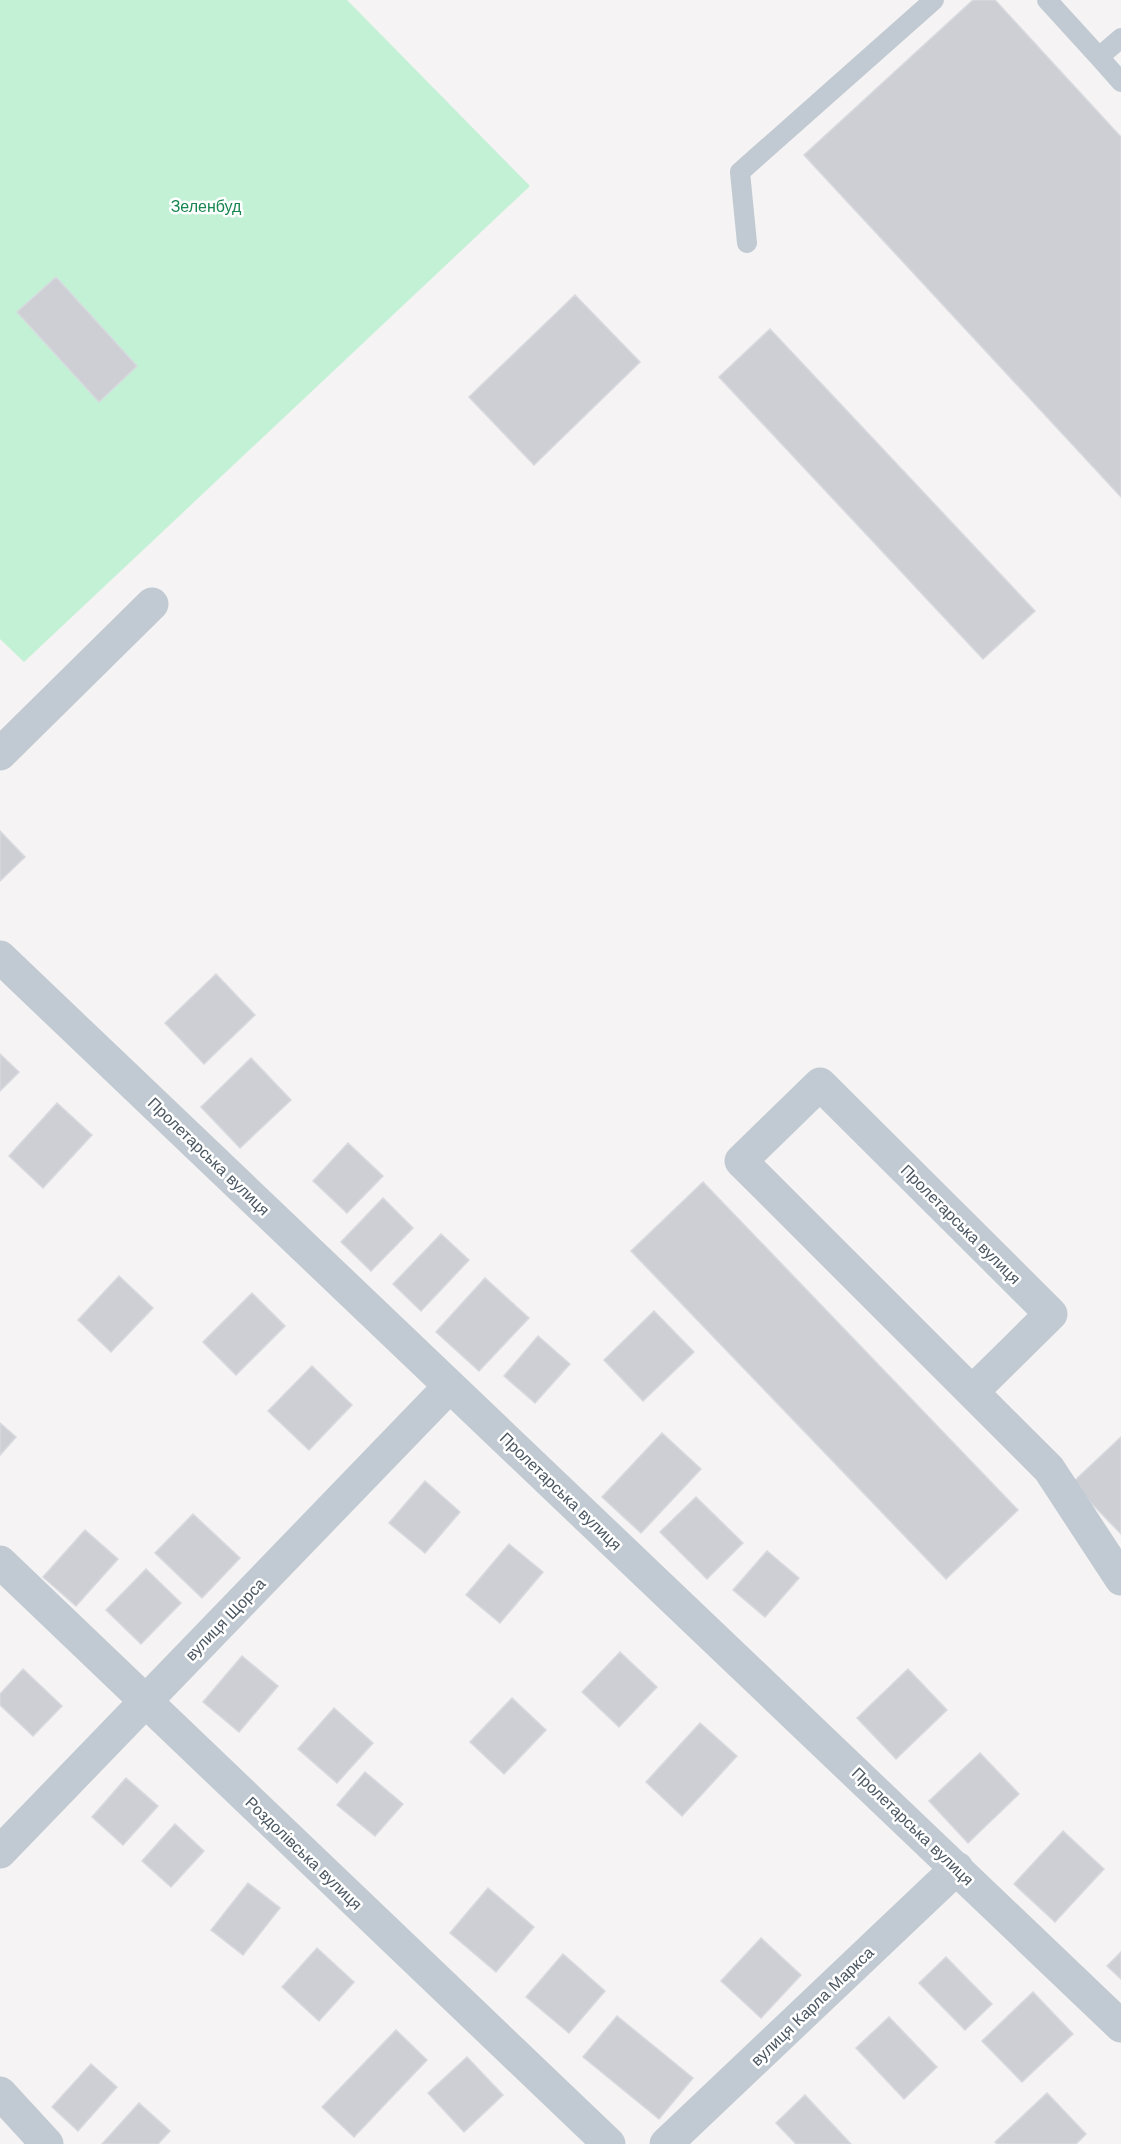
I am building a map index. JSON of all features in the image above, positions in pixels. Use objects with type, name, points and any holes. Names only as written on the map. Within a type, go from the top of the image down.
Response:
[{"type":"street","points":[[0,754],[152,604]]},
{"type":"street","name":"Пролетарська вулиця","points":[[0,957],[1121,2026]]},
{"type":"street","name":"Пролетарська вулиця","points":[[972,1392],[1051,1314],[820,1084],[741,1161],[972,1392],[1049,1469],[1121,1579]]},
{"type":"street","name":"вулиця Щорса","points":[[0,1852],[450,1386]]},
{"type":"street","name":"Роздолівська вулиця","points":[[0,1562],[609,2144]]},
{"type":"street","name":"вулиця Карла Маркса","points":[[666,2144],[957,1868]]},
{"type":"street","points":[[0,2093],[47,2144]]},
{"type":"lane","points":[[747,243],[740,172],[934,0]]},
{"type":"lane","points":[[1047,0],[1121,82]]},
{"type":"lane","points":[[1099,57],[1121,38]]},
{"type":"green space","name":"Зеленбуд","points":[[0,0],[347,0],[530,186],[24,662],[0,639]]},
{"type":"building","points":[[973,0],[995,0],[1121,137],[1121,497],[804,155]]},
{"type":"building","points":[[56,277],[137,366],[99,402],[17,312]]},
{"type":"building","points":[[575,295],[640,362],[534,465],[469,397]]},
{"type":"building","points":[[770,329],[1035,611],[983,659],[719,377]]},
{"type":"building","points":[[0,831],[25,857],[0,881]]},
{"type":"building","points":[[216,974],[255,1015],[204,1064],[165,1023]]},
{"type":"building","points":[[0,1054],[19,1072],[0,1091]]},
{"type":"building","points":[[251,1058],[291,1100],[240,1148],[201,1107]]},
{"type":"building","points":[[57,1103],[92,1135],[43,1188],[9,1156]]},
{"type":"building","points":[[348,1143],[383,1176],[347,1213],[313,1181]]},
{"type":"building","points":[[703,1182],[1018,1510],[946,1579],[631,1251]]},
{"type":"building","points":[[383,1198],[413,1228],[371,1271],[341,1242]]},
{"type":"building","points":[[441,1234],[469,1260],[421,1311],[393,1284]]},
{"type":"building","points":[[119,1276],[153,1308],[111,1352],[78,1320]]},
{"type":"building","points":[[485,1278],[529,1318],[479,1371],[436,1332]]},
{"type":"building","points":[[252,1293],[285,1326],[236,1375],[203,1342]]},
{"type":"building","points":[[654,1311],[694,1352],[643,1401],[604,1360]]},
{"type":"building","points":[[538,1336],[570,1364],[535,1403],[504,1376]]},
{"type":"building","points":[[312,1366],[352,1405],[309,1450],[268,1411]]},
{"type":"building","points":[[0,1423],[16,1437],[0,1455]]},
{"type":"building","points":[[662,1433],[701,1469],[641,1533],[602,1497]]},
{"type":"building","points":[[1121,1437],[1121,1534],[1072,1483]]},
{"type":"building","points":[[425,1481],[460,1512],[425,1553],[389,1523]]},
{"type":"building","points":[[696,1497],[743,1543],[707,1579],[660,1532]]},
{"type":"building","points":[[193,1514],[240,1558],[202,1598],[155,1553]]},
{"type":"building","points":[[85,1530],[118,1559],[76,1606],[43,1577]]},
{"type":"building","points":[[509,1544],[543,1572],[500,1623],[466,1595]]},
{"type":"building","points":[[767,1551],[799,1578],[765,1617],[733,1590]]},
{"type":"building","points":[[146,1569],[181,1603],[141,1644],[106,1610]]},
{"type":"building","points":[[620,1652],[657,1687],[619,1727],[582,1692]]},
{"type":"building","points":[[242,1656],[278,1686],[239,1732],[203,1702]]},
{"type":"building","points":[[23,1669],[62,1706],[33,1736],[0,1705],[0,1694]]},
{"type":"building","points":[[908,1669],[947,1710],[896,1759],[857,1718]]},
{"type":"building","points":[[512,1698],[546,1730],[504,1774],[470,1742]]},
{"type":"building","points":[[334,1708],[373,1743],[337,1783],[298,1749]]},
{"type":"building","points":[[700,1723],[737,1756],[682,1816],[646,1782]]},
{"type":"building","points":[[980,1753],[1019,1794],[968,1843],[929,1801]]},
{"type":"building","points":[[365,1772],[403,1804],[375,1836],[337,1805]]},
{"type":"building","points":[[126,1778],[158,1806],[123,1845],[92,1817]]},
{"type":"building","points":[[175,1824],[204,1851],[171,1887],[142,1861]]},
{"type":"building","points":[[1063,1831],[1104,1869],[1055,1922],[1014,1884]]},
{"type":"building","points":[[248,1883],[280,1908],[243,1955],[211,1930]]},
{"type":"building","points":[[488,1888],[534,1927],[496,1972],[450,1933]]},
{"type":"building","points":[[761,1938],[801,1975],[761,2018],[721,1981]]},
{"type":"building","points":[[317,1948],[354,1982],[319,2021],[282,1987]]},
{"type":"building","points":[[1121,1952],[1121,1979],[1107,1966]]},
{"type":"building","points":[[563,1954],[605,1991],[569,2033],[526,1997]]},
{"type":"building","points":[[946,1957],[992,2004],[965,2030],[919,1983]]},
{"type":"building","points":[[1033,1992],[1073,2034],[1022,2082],[982,2041]]},
{"type":"building","points":[[617,2016],[693,2078],[659,2119],[583,2057]]},
{"type":"building","points":[[889,2017],[937,2067],[904,2099],[856,2048]]},
{"type":"building","points":[[396,2030],[427,2060],[354,2137],[322,2107]]},
{"type":"building","points":[[467,2057],[503,2095],[464,2132],[428,2093]]},
{"type":"building","points":[[91,2064],[117,2087],[78,2131],[52,2107]]},
{"type":"building","points":[[1047,2093],[1086,2134],[1076,2144],[997,2144],[995,2142]]},
{"type":"building","points":[[805,2095],[851,2144],[796,2144],[776,2123]]},
{"type":"building","points":[[139,2103],[170,2131],[158,2144],[102,2144]]}]
